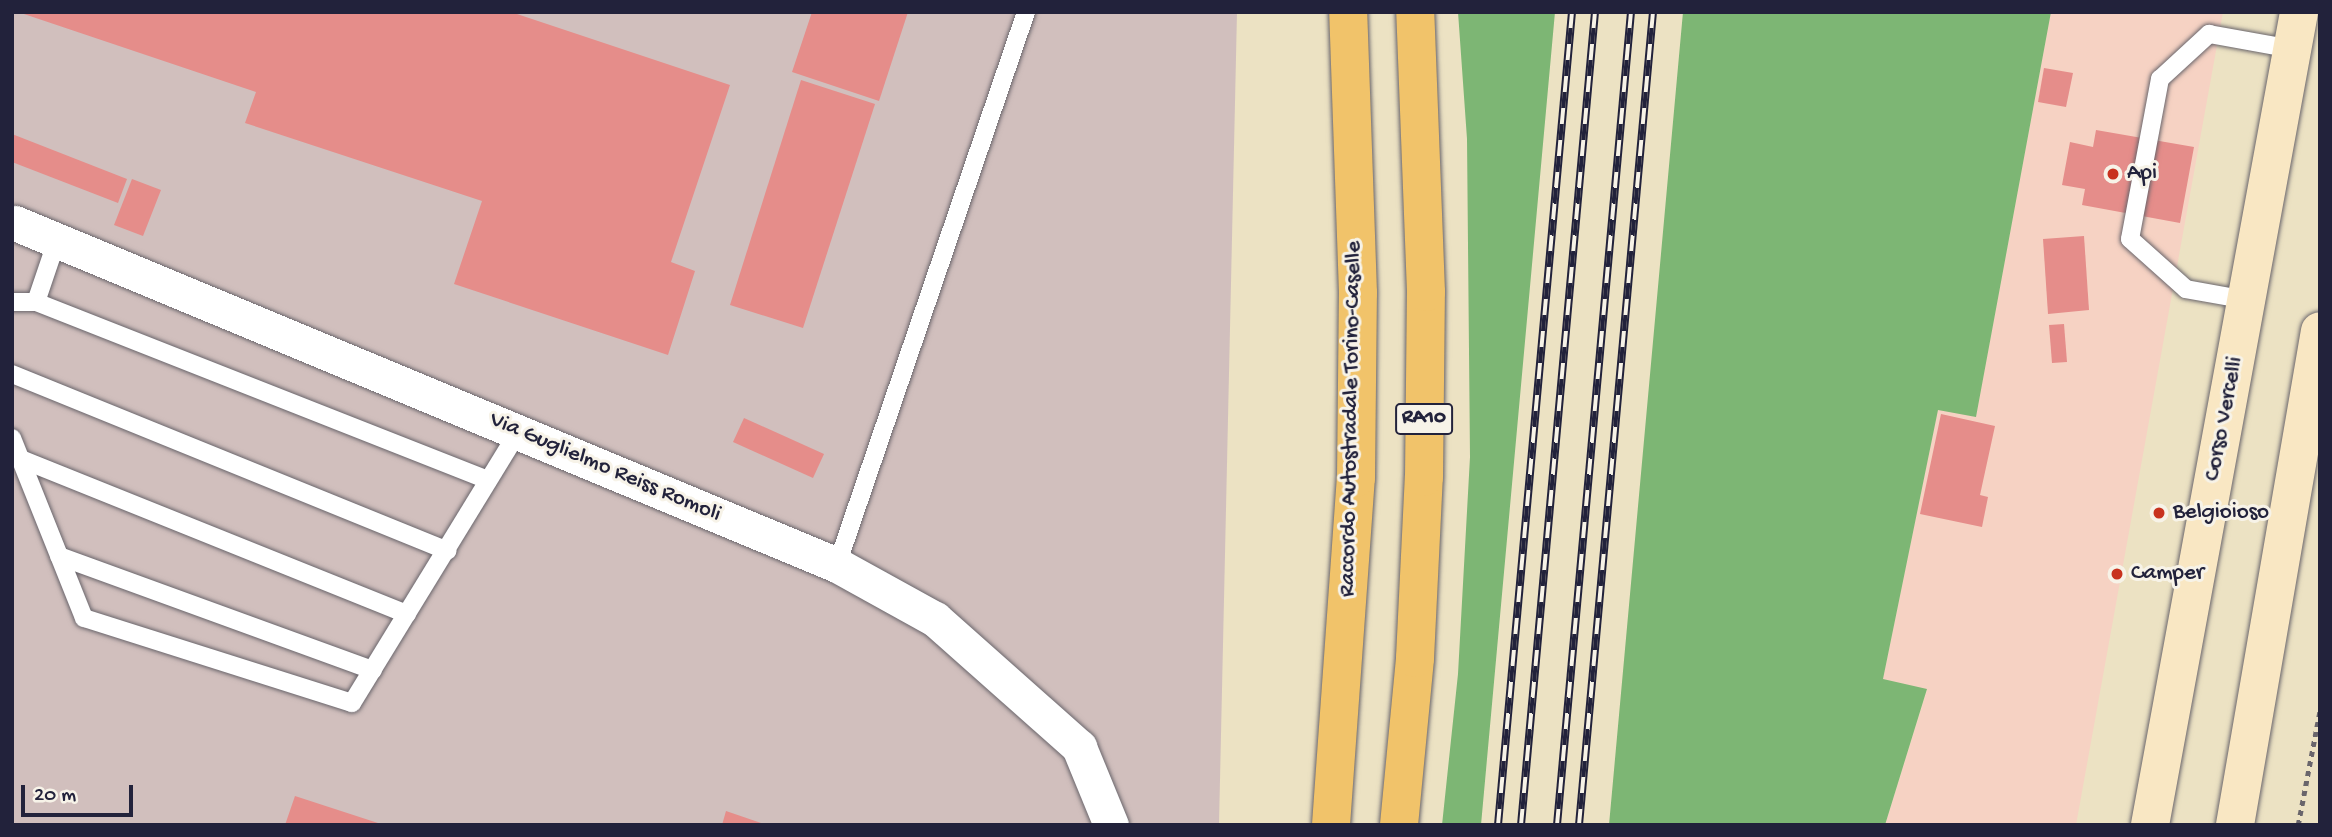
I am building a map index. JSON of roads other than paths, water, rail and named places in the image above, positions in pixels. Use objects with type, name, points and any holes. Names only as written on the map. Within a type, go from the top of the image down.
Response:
[{"type":"highway","name":"Raccordo Autostradale Torino-Caselle","points":[[1331,825],[1356,478],[1359,293],[1348,12]]},
{"type":"highway","name":"RA10","points":[[1399,825],[1415,658],[1424,477],[1426,292],[1415,12]]},
{"type":"main road","name":"Corso Vercelli","points":[[2150,825],[2295,31]]},
{"type":"main road","points":[[2235,825],[2306,474],[2320,331]]},
{"type":"street","name":"Via Guglielmo Reiss Romoli","points":[[15,223],[837,565],[934,619],[1079,747],[1111,825]]},
{"type":"lane","points":[[837,565],[1026,12]]},
{"type":"lane","points":[[2247,300],[2186,289],[2130,239],[2160,79],[2209,34],[2295,31]]},
{"type":"lane","points":[[36,302],[57,240]]},
{"type":"lane","points":[[12,302],[36,302],[488,480]]},
{"type":"lane","points":[[12,374],[447,551]]},
{"type":"lane","points":[[12,438],[84,618],[352,704],[518,432]]},
{"type":"lane","points":[[21,459],[407,614]]},
{"type":"lane","points":[[59,556],[373,670]]},
{"type":"railway","points":[[1498,825],[1572,12]]},
{"type":"railway","points":[[1521,825],[1595,12]]},
{"type":"railway","points":[[1557,825],[1631,12]]},
{"type":"railway","points":[[1579,825],[1653,12]]},
{"type":"place","name":"Api","points":[[2113,174]]},
{"type":"place","name":"Belgioioso","points":[[2159,513]]},
{"type":"place","name":"Camper","points":[[2117,574]]}]
